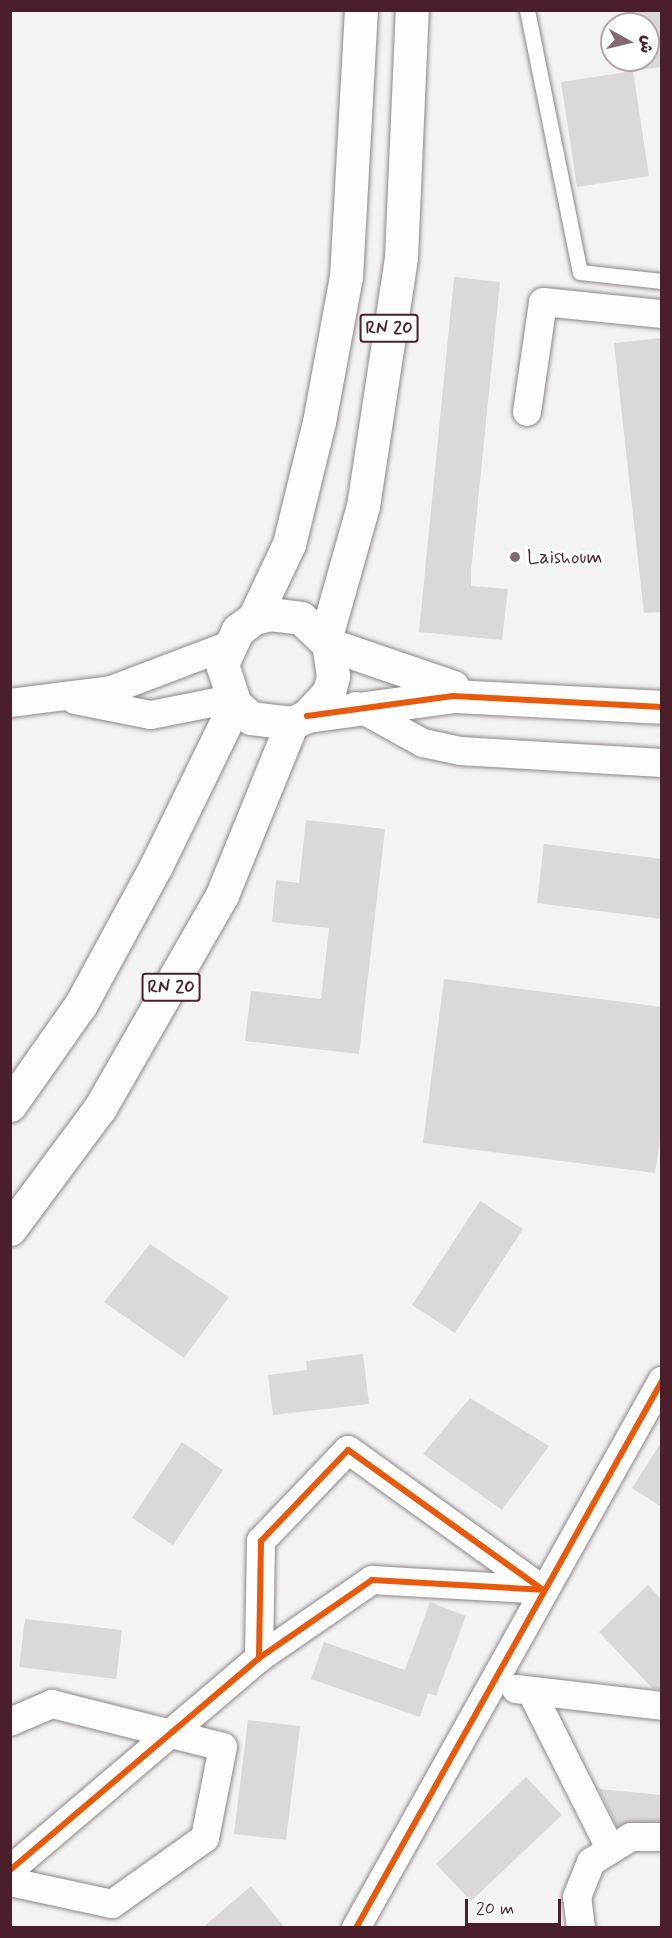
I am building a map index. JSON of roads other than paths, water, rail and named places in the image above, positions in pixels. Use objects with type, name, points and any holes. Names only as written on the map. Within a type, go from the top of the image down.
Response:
[{"type":"main road","name":"RN 20","points":[[254,618],[289,544],[346,277],[361,10]]},
{"type":"main road","name":"RN 20","points":[[326,642],[363,506],[401,257],[412,10]]},
{"type":"main road","points":[[299,720],[329,692],[333,676],[326,642],[315,627],[286,614],[254,618],[227,646],[223,673],[233,702],[251,718],[299,720],[356,706],[502,696],[662,707]]},
{"type":"main road","points":[[326,642],[413,676],[502,696]]},
{"type":"main road","points":[[10,1105],[81,1004],[156,866],[233,702]]},
{"type":"main road","name":"RN 20","points":[[10,1229],[100,1108],[222,895],[299,720]]},
{"type":"street","points":[[527,412],[543,302],[662,314]]},
{"type":"street","points":[[10,703],[70,698],[150,678],[227,646]]},
{"type":"street","points":[[70,698],[151,715],[233,702]]},
{"type":"street","points":[[356,706],[423,743],[460,751],[662,762]]},
{"type":"street","points":[[356,1928],[543,1590],[662,1381]]},
{"type":"street","points":[[259,1658],[261,1541],[348,1450],[543,1590]]},
{"type":"street","points":[[10,1870],[174,1734],[259,1658],[372,1580],[543,1590]]},
{"type":"street","points":[[490,1686],[662,1706]]},
{"type":"street","points":[[531,1690],[609,1846]]},
{"type":"street","points":[[10,1722],[52,1704],[223,1747],[205,1838],[112,1904],[10,1882]]},
{"type":"street","points":[[581,1928],[580,1884],[609,1846],[631,1837],[662,1837]]},
{"type":"lane","points":[[527,10],[580,272],[662,281]]},
{"type":"place","name":"Laishoum","points":[[515,557]]}]
